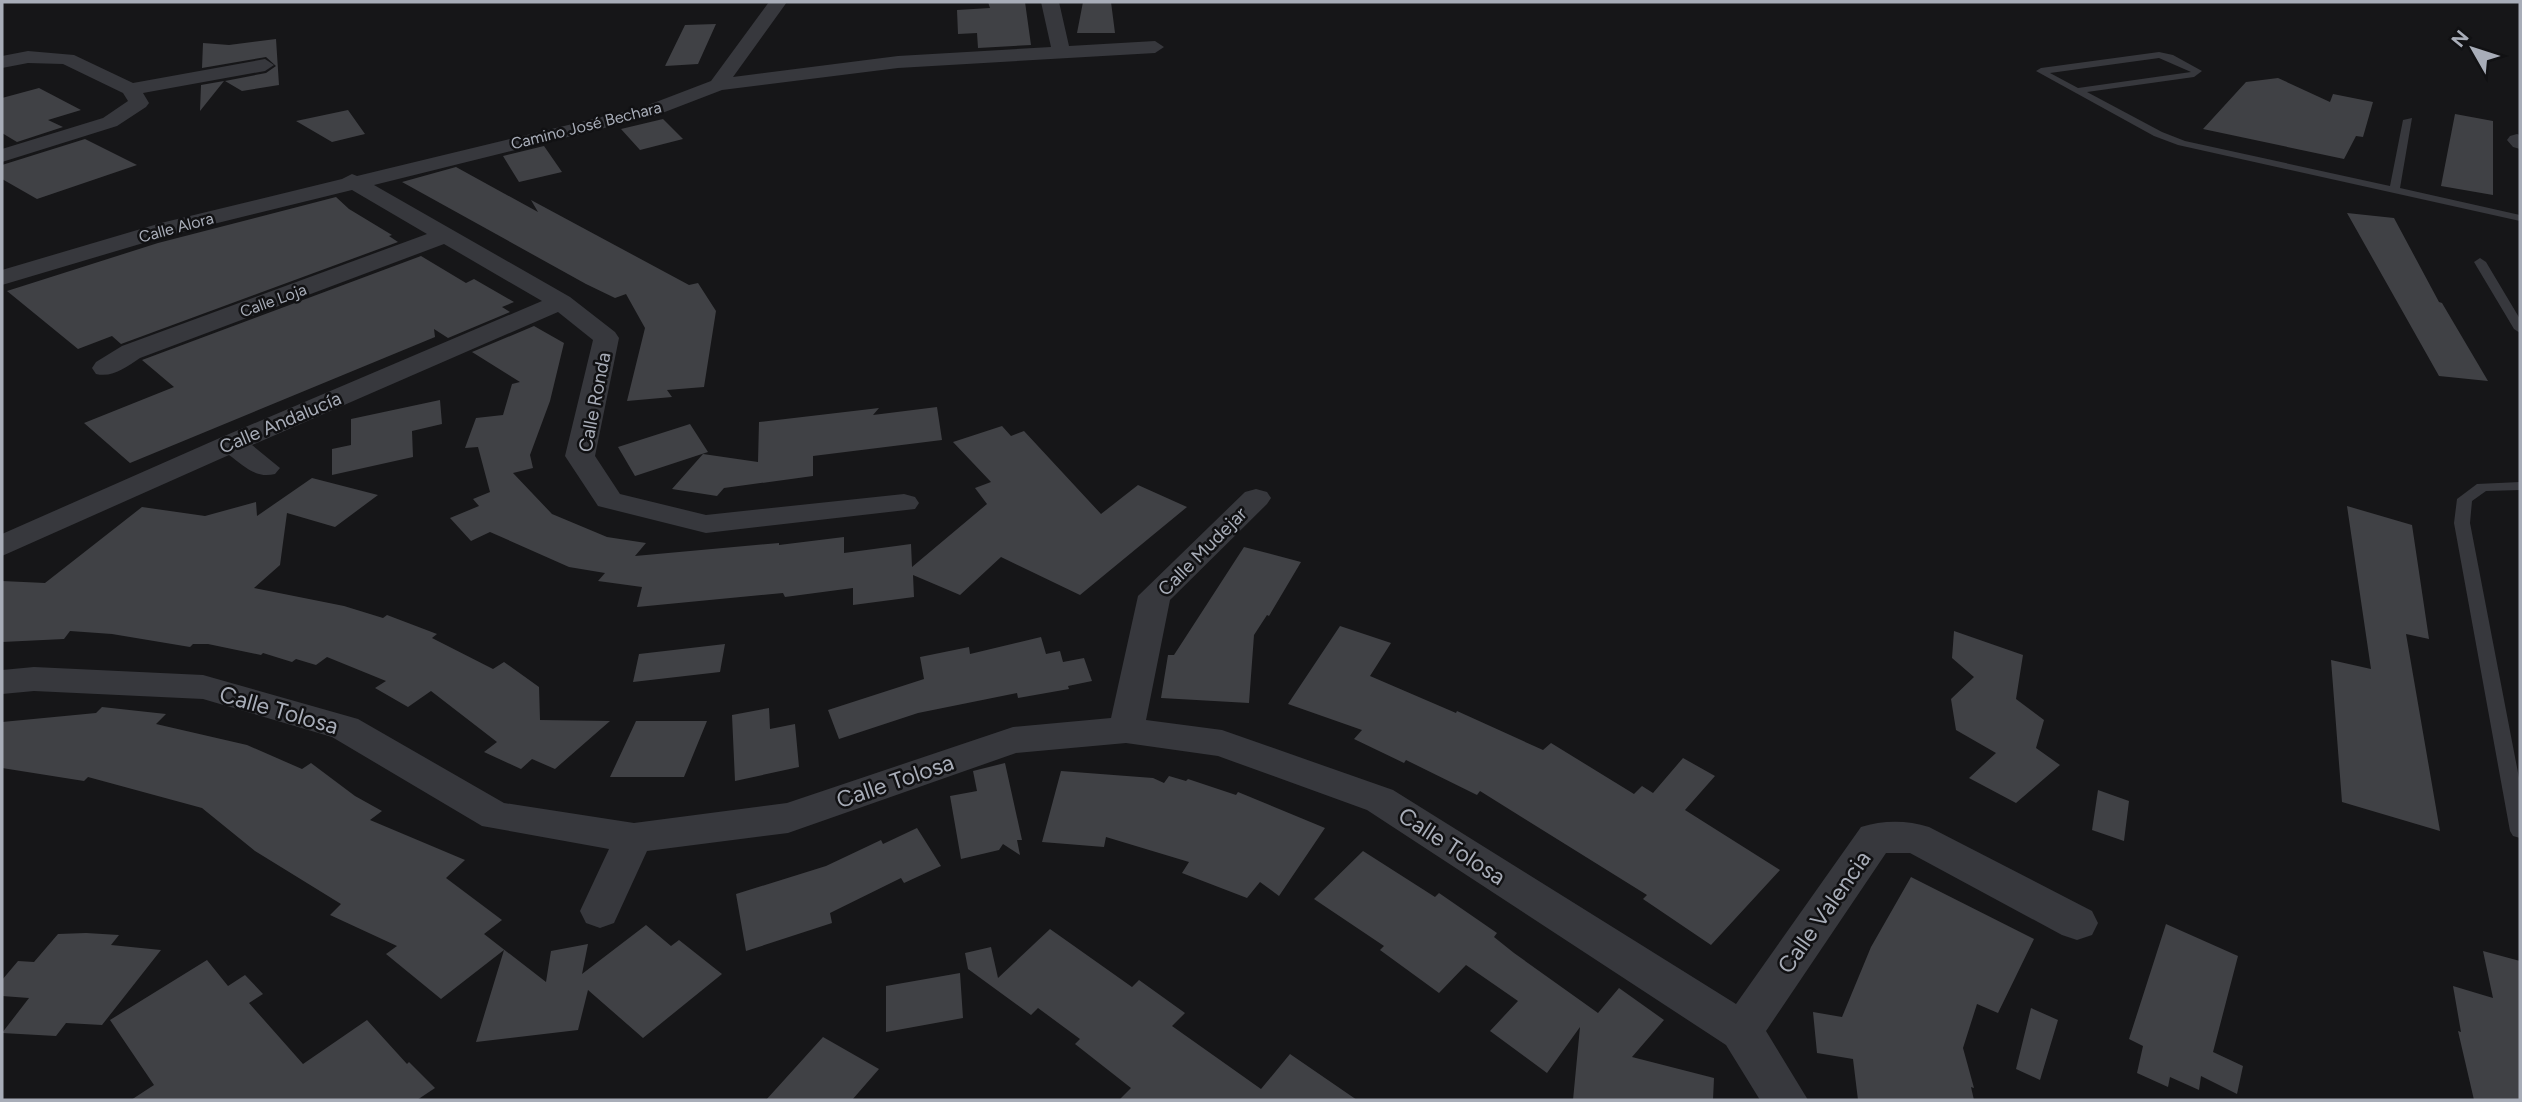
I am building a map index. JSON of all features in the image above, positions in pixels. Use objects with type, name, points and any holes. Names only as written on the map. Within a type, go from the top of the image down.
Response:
[{"type":"street","points":[[718,85],[778,2]]},
{"type":"street","points":[[1050,2],[1062,54]]},
{"type":"street","name":"Camino José Bechara","points":[[352,181],[650,111],[718,85],[898,62],[1155,47]]},
{"type":"street","points":[[2,62],[28,57],[67,59],[131,89],[139,103],[110,122],[2,156]]},
{"type":"street","points":[[131,89],[265,65]]},
{"type":"street","name":"Calle Ronda","points":[[352,181],[561,302],[606,338],[580,456],[609,500],[706,524],[904,503]]},
{"type":"street","name":"Calle Alora","points":[[2,278],[169,228],[352,181]]},
{"type":"street","name":"Calle Loja","points":[[105,369],[131,352],[444,236]]},
{"type":"street","name":"Calle Andalucía","points":[[2,546],[232,443],[561,302]]},
{"type":"street","points":[[232,443],[265,468]]},
{"type":"street","name":"Calle Mudejar","points":[[1126,730],[1154,596],[1256,498]]},
{"type":"street","name":"Calle Tolosa","points":[[2,682],[33,679],[203,688],[345,728],[496,816],[634,838],[788,818],[1013,740],[1126,730],[1222,743],[1380,800],[1742,1031]]},
{"type":"street","points":[[600,911],[634,838]]},
{"type":"street","name":"Calle Valencia","points":[[1742,1031],[1875,838],[1915,838],[2077,923]]},
{"type":"street","points":[[1742,1031],[1785,1100]]},
{"type":"lane","points":[[2077,91],[2197,71],[2170,57],[2159,55],[2041,71],[2077,91],[2158,134],[2182,143],[2520,218]]},
{"type":"lane","points":[[2394,191],[2408,120]]},
{"type":"lane","points":[[2480,262],[2520,329]]},
{"type":"lane","points":[[2520,486],[2483,487],[2465,499],[2462,523],[2520,831]]},
{"type":"building","points":[[988,2],[1025,2],[1031,45],[978,48],[977,33],[958,34],[957,10],[990,8]]},
{"type":"building","points":[[1083,2],[1111,2],[1115,33],[1077,33]]},
{"type":"building","points":[[716,24],[698,64],[665,66],[685,25]]},
{"type":"building","points":[[276,39],[279,85],[242,91],[225,81],[266,73],[276,66],[266,57],[202,68],[203,43],[229,45]]},
{"type":"building","points":[[2278,78],[2330,102],[2333,94],[2373,102],[2363,137],[2356,136],[2344,159],[2203,129],[2246,82]]},
{"type":"building","points":[[224,81],[200,111],[201,85]]},
{"type":"building","points":[[39,88],[81,110],[48,120],[63,127],[17,142],[2,133],[2,98]]},
{"type":"building","points":[[348,110],[365,134],[332,142],[296,121]]},
{"type":"building","points":[[2455,114],[2493,121],[2493,195],[2441,186]]},
{"type":"building","points":[[663,119],[683,139],[640,150],[621,129]]},
{"type":"building","points":[[85,139],[137,165],[37,199],[2,179],[2,165]]},
{"type":"building","points":[[544,146],[562,172],[519,182],[503,156]]},
{"type":"building","points":[[456,167],[538,212],[531,200],[689,285],[698,283],[716,311],[704,387],[667,390],[672,397],[627,401],[645,328],[626,294],[615,298],[586,284],[402,182]]},
{"type":"building","points":[[336,197],[349,209],[392,235],[389,236],[398,242],[121,344],[112,336],[78,349],[7,291],[158,243]]},
{"type":"building","points":[[2347,213],[2394,218],[2439,302],[2488,381],[2439,376]]},
{"type":"building","points":[[421,256],[466,283],[474,279],[514,302],[502,307],[510,312],[448,338],[434,329],[435,337],[130,463],[84,423],[174,387],[142,360]]},
{"type":"building","points":[[534,326],[564,343],[550,401],[530,455],[533,468],[513,473],[552,514],[607,537],[646,543],[635,556],[844,537],[844,553],[911,544],[912,567],[987,504],[975,488],[991,482],[953,442],[1002,426],[1011,436],[1024,431],[1101,514],[1138,485],[1187,507],[1080,595],[1001,557],[960,595],[913,575],[914,597],[853,605],[853,588],[785,597],[783,593],[637,607],[642,587],[598,581],[605,573],[569,567],[490,532],[471,541],[450,518],[479,506],[473,499],[490,492],[478,447],[465,448],[476,418],[503,415],[512,384],[520,382],[472,352]]},
{"type":"building","points":[[440,400],[442,424],[412,431],[413,457],[332,475],[332,449],[351,445],[351,419]]},
{"type":"building","points":[[937,407],[942,440],[813,456],[813,476],[724,488],[717,496],[672,489],[703,454],[758,462],[759,422],[879,408],[873,415]]},
{"type":"building","points":[[690,424],[708,452],[635,476],[618,447]]},
{"type":"building","points":[[312,478],[378,495],[335,527],[287,513],[280,565],[254,588],[344,606],[383,618],[387,615],[437,634],[432,638],[493,669],[504,662],[539,687],[540,720],[610,721],[555,769],[532,759],[521,769],[484,752],[497,742],[431,691],[408,707],[375,688],[386,681],[327,657],[316,665],[208,644],[193,644],[190,647],[112,634],[70,631],[64,639],[2,642],[2,581],[45,583],[142,507],[205,516],[256,502],[257,516]]},
{"type":"building","points":[[2347,506],[2412,525],[2429,639],[2406,634],[2440,831],[2342,802],[2331,660],[2371,669]]},
{"type":"building","points":[[1244,547],[1301,562],[1269,616],[1267,615],[1254,635],[1249,703],[1161,698],[1168,655],[1174,655]]},
{"type":"building","points":[[1340,626],[1391,643],[1370,676],[1543,750],[1551,743],[1634,794],[1642,786],[1653,793],[1683,758],[1715,776],[1685,810],[1780,870],[1711,945],[1643,899],[1647,895],[1480,791],[1477,795],[1406,760],[1404,763],[1354,739],[1362,730],[1288,704]]},
{"type":"building","points":[[1954,631],[2023,655],[2016,699],[2044,720],[2036,748],[2060,765],[2016,803],[1969,778],[1996,753],[1956,730],[1951,699],[1974,677],[1952,658]]},
{"type":"building","points":[[1041,637],[1046,654],[1060,651],[1063,662],[1084,658],[1092,681],[1068,686],[1069,689],[1018,698],[1017,693],[918,713],[839,739],[828,710],[924,679],[920,657],[969,647],[970,654]]},
{"type":"building","points":[[725,644],[720,672],[633,682],[639,654]]},
{"type":"building","points":[[102,707],[166,714],[156,724],[247,745],[302,769],[311,763],[355,796],[382,811],[370,820],[465,860],[446,878],[502,920],[484,934],[546,982],[551,951],[588,944],[582,974],[646,925],[671,946],[679,940],[722,974],[643,1038],[588,990],[578,1030],[476,1042],[504,950],[441,999],[386,954],[397,946],[330,915],[341,904],[255,851],[202,808],[88,777],[84,781],[2,768],[2,722],[96,713]]},
{"type":"building","points":[[769,708],[770,729],[795,724],[799,767],[735,781],[732,715]]},
{"type":"building","points":[[636,721],[707,721],[684,777],[610,777]]},
{"type":"building","points":[[1005,763],[1022,840],[1017,840],[1020,855],[1003,844],[999,850],[961,859],[950,796],[977,791],[973,771]]},
{"type":"building","points":[[1061,771],[1153,778],[1164,783],[1169,776],[1186,781],[1188,779],[1236,795],[1238,792],[1325,828],[1279,896],[1260,882],[1247,898],[1182,873],[1189,862],[1106,837],[1104,847],[1042,842]]},
{"type":"building","points":[[2098,790],[2129,801],[2124,841],[2092,830]]},
{"type":"building","points":[[917,828],[941,866],[904,883],[901,878],[830,913],[832,923],[746,951],[736,894],[826,866],[881,840],[883,844]]},
{"type":"building","points":[[1363,851],[1435,897],[1439,893],[1497,933],[1494,937],[1514,953],[1598,1013],[1619,988],[1664,1020],[1632,1057],[1714,1078],[1713,1100],[1573,1100],[1580,1027],[1547,1073],[1490,1031],[1518,1001],[1466,965],[1439,993],[1380,950],[1384,946],[1314,899]]},
{"type":"building","points":[[1911,877],[2034,939],[1998,1013],[1977,1004],[1963,1048],[1974,1088],[1971,1087],[1974,1100],[1858,1100],[1853,1059],[1817,1053],[1813,1012],[1842,1017],[1871,947]]},
{"type":"building","points":[[2166,924],[2238,956],[2213,1052],[2243,1066],[2237,1094],[2201,1076],[2199,1090],[2170,1077],[2168,1087],[2137,1073],[2143,1046],[2129,1039]]},
{"type":"building","points":[[1050,929],[1132,987],[1139,980],[1185,1013],[1172,1026],[1261,1089],[1290,1054],[1357,1100],[1119,1100],[1131,1088],[1075,1044],[1080,1039],[1038,1008],[1031,1015],[968,969],[965,953],[991,947],[998,978]]},
{"type":"building","points":[[58,934],[119,935],[111,945],[161,950],[102,1025],[66,1023],[56,1036],[2,1033],[29,998],[2,996],[2,980],[18,961],[34,962]]},
{"type":"building","points":[[2483,951],[2520,961],[2520,1100],[2474,1100],[2458,1031],[2461,1032],[2453,986],[2493,998]]},
{"type":"building","points":[[207,960],[228,986],[245,975],[263,994],[249,1003],[303,1064],[367,1020],[407,1064],[409,1062],[435,1088],[417,1100],[131,1100],[154,1085],[110,1020]]},
{"type":"building","points":[[960,973],[963,1018],[886,1032],[886,986]]},
{"type":"building","points":[[2031,1008],[2058,1020],[2040,1080],[2016,1069]]},
{"type":"building","points":[[823,1037],[879,1069],[852,1100],[766,1100]]}]
